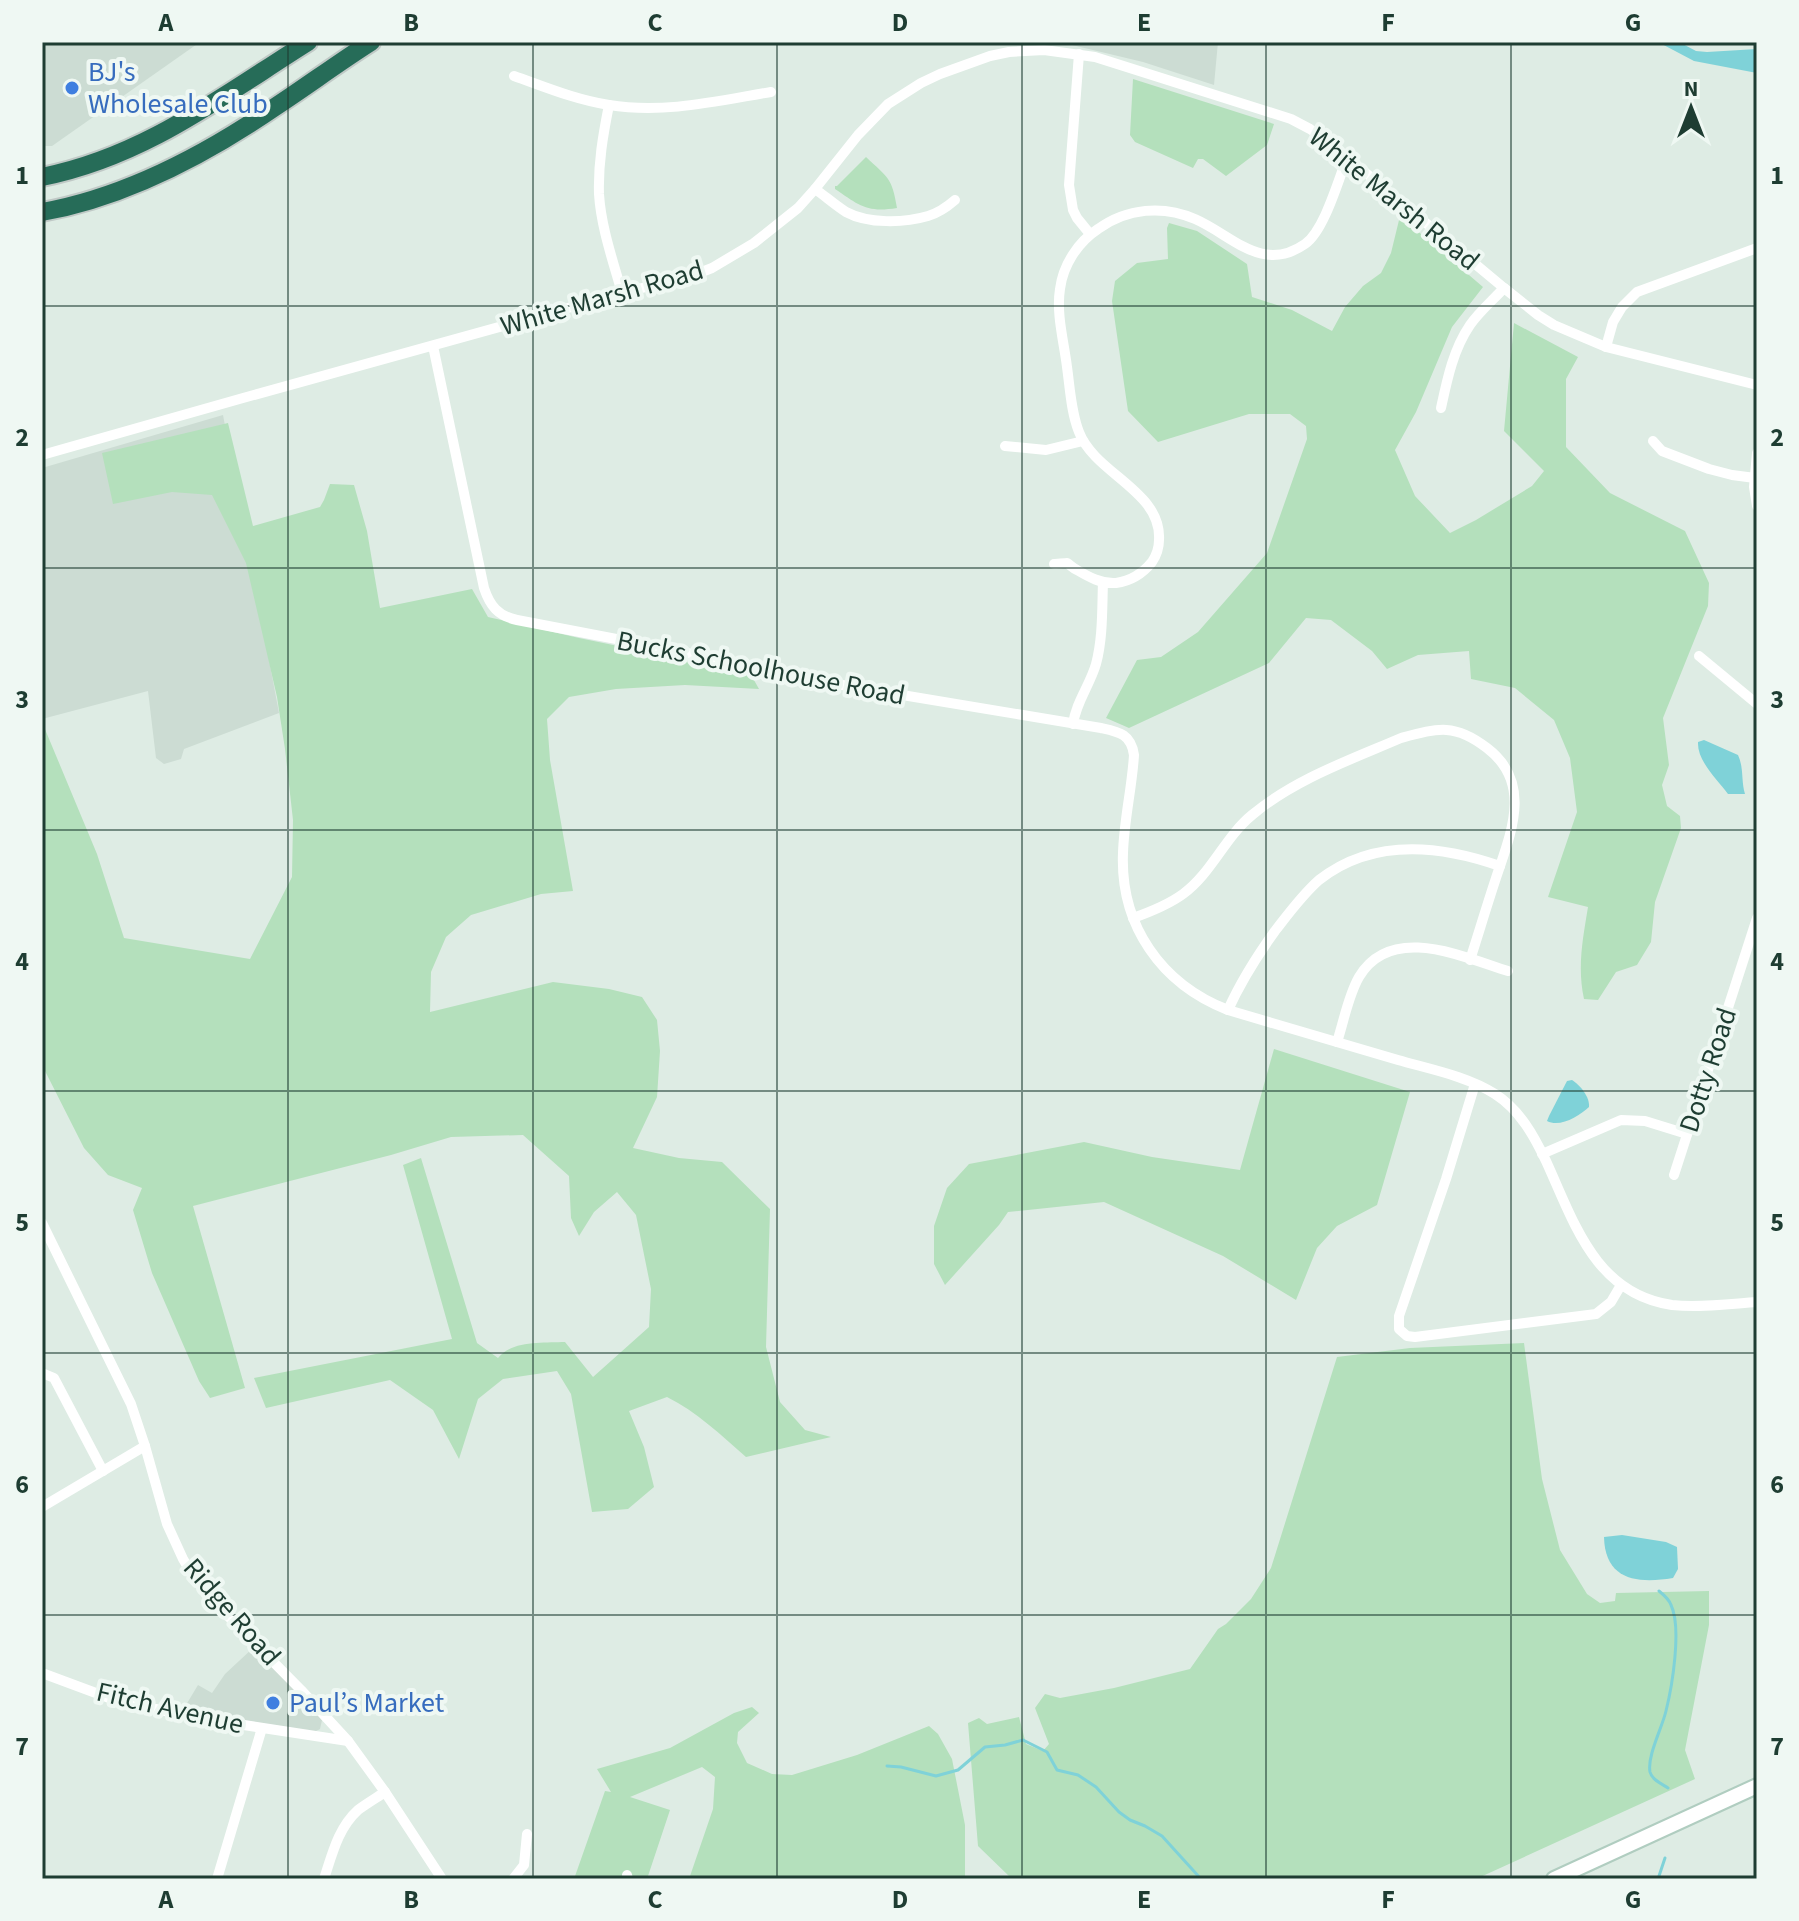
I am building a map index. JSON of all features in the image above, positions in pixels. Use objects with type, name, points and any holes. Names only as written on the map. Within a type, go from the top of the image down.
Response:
[{"type":"highway","points":[[42,177],[64,173],[135,148],[187,120],[308,42]]},
{"type":"highway","points":[[42,212],[118,191],[187,160],[263,115],[371,42]]},
{"type":"main road","points":[[1554,1879],[1757,1786]]},
{"type":"street","name":"White Marsh Road","points":[[433,346],[712,268],[778,226],[815,189],[874,117],[901,95],[921,83],[972,62],[1009,52],[1044,50],[1079,54],[1138,69],[1291,119],[1310,129],[1504,288],[1554,325],[1606,347],[1757,385]]},
{"type":"street","points":[[1079,54],[1069,185],[1073,210],[1090,234]]},
{"type":"street","points":[[514,76],[567,95],[609,105],[662,108],[771,92]]},
{"type":"street","points":[[609,105],[601,144],[599,195],[622,293]]},
{"type":"street","points":[[1054,564],[1066,563],[1088,577],[1116,583],[1141,573],[1155,557],[1159,543],[1154,512],[1146,501],[1103,465],[1083,441],[1074,417],[1060,313],[1060,290],[1069,262],[1090,234],[1112,219],[1150,210],[1169,211],[1197,220],[1254,252],[1282,254],[1307,242],[1318,230],[1347,158]]},
{"type":"street","points":[[815,189],[846,212],[875,220],[928,216],[943,210],[955,200]]},
{"type":"street","points":[[1606,347],[1613,322],[1637,292],[1757,248]]},
{"type":"street","points":[[1441,408],[1458,347],[1471,324],[1504,288]]},
{"type":"street","points":[[42,455],[433,346]]},
{"type":"street","name":"Bucks Schoolhouse Road","points":[[433,346],[484,588],[492,607],[502,615],[836,684],[1098,727],[1123,735],[1131,742],[1134,751],[1123,862],[1126,892],[1133,918],[1149,949],[1165,969],[1200,997],[1228,1010],[1475,1084],[1495,1094],[1526,1125],[1588,1251],[1621,1285],[1649,1299],[1672,1305],[1757,1302]]},
{"type":"street","points":[[1005,446],[1046,450],[1083,441]]},
{"type":"street","points":[[1653,441],[1662,451],[1709,469],[1755,478]]},
{"type":"street","points":[[1757,453],[1754,487],[1757,506]]},
{"type":"street","points":[[1073,724],[1097,662],[1103,582]]},
{"type":"street","points":[[1699,656],[1757,704]]},
{"type":"street","points":[[1133,918],[1158,909],[1185,893],[1235,830],[1272,798],[1296,784],[1401,738],[1448,729],[1474,738],[1494,754],[1502,762],[1513,788],[1514,816],[1470,960]]},
{"type":"street","points":[[1228,1010],[1239,985],[1293,907],[1320,880],[1348,862],[1372,854],[1410,848],[1455,853],[1500,866]]},
{"type":"street","name":"Dotty Road","points":[[1674,1175],[1757,918]]},
{"type":"street","points":[[1337,1042],[1356,983],[1361,973],[1377,958],[1399,949],[1419,947],[1508,971]]},
{"type":"street","points":[[1475,1084],[1399,1316],[1399,1329],[1407,1336],[1415,1337],[1596,1314],[1611,1302],[1621,1285]]},
{"type":"street","points":[[1542,1154],[1621,1120],[1645,1121],[1687,1134]]},
{"type":"street","name":"Ridge Road","points":[[42,1223],[131,1404],[172,1538],[192,1574],[221,1609],[348,1741],[442,1879]]},
{"type":"street","points":[[42,1373],[54,1378],[103,1471]]},
{"type":"street","points":[[42,1507],[145,1446]]},
{"type":"street","name":"Fitch Avenue","points":[[42,1673],[120,1702],[348,1741]]},
{"type":"street","points":[[217,1879],[262,1728]]},
{"type":"street","points":[[324,1879],[346,1823],[385,1792]]},
{"type":"street","points":[[513,1879],[524,1865],[527,1834]]},
{"type":"shaded area","name":"BJ's Wholesale Club","points":[[42,42],[200,42],[52,146],[42,146]]},
{"type":"shaded area","points":[[1049,42],[1218,42],[1214,85],[1143,62]]},
{"type":"shaded area","points":[[223,415],[279,713],[184,749],[181,759],[164,764],[156,758],[148,691],[42,719],[42,468]]},
{"type":"shaded area","points":[[253,1648],[310,1705],[322,1720],[320,1729],[314,1732],[183,1710],[198,1685],[212,1693],[225,1674]]},
{"type":"green space","points":[[1133,79],[1274,124],[1267,145],[1226,176],[1203,159],[1198,159],[1193,168],[1135,142],[1130,135]]},
{"type":"green space","points":[[866,157],[888,179],[897,208],[863,206],[835,189]]},
{"type":"green space","points":[[1400,216],[1483,287],[1452,327],[1416,412],[1395,450],[1415,496],[1450,533],[1532,486],[1544,471],[1504,431],[1514,323],[1578,357],[1566,379],[1566,447],[1610,493],[1685,531],[1709,583],[1708,606],[1663,718],[1669,765],[1662,785],[1667,806],[1680,816],[1681,828],[1655,902],[1651,942],[1637,965],[1616,972],[1598,1000],[1584,999],[1582,987],[1582,953],[1588,907],[1548,897],[1577,812],[1570,758],[1554,720],[1515,688],[1471,679],[1469,651],[1418,655],[1387,669],[1372,651],[1331,620],[1306,618],[1269,663],[1129,728],[1106,718],[1137,660],[1161,657],[1198,632],[1267,553],[1307,439],[1306,426],[1290,414],[1249,414],[1158,442],[1128,411],[1112,301],[1115,281],[1137,263],[1168,259],[1169,223],[1197,231],[1247,264],[1252,297],[1292,310],[1332,331],[1345,307],[1363,286],[1381,273],[1391,253]]},
{"type":"green space","points":[[228,423],[253,526],[320,507],[330,484],[354,485],[367,531],[380,608],[472,589],[488,617],[750,673],[759,689],[685,685],[616,689],[569,697],[547,719],[550,760],[573,891],[541,894],[471,915],[446,937],[431,972],[430,1012],[553,982],[609,989],[642,997],[657,1020],[660,1051],[657,1097],[633,1148],[679,1158],[722,1162],[770,1209],[766,1347],[780,1402],[805,1430],[831,1437],[746,1457],[699,1417],[667,1397],[629,1411],[644,1447],[654,1487],[628,1509],[592,1512],[571,1394],[557,1371],[503,1379],[478,1399],[459,1459],[433,1410],[390,1380],[266,1408],[254,1378],[452,1339],[403,1165],[421,1158],[477,1343],[498,1358],[520,1345],[565,1342],[593,1377],[649,1327],[651,1289],[636,1215],[617,1192],[594,1212],[579,1236],[571,1218],[569,1176],[523,1135],[451,1137],[193,1206],[245,1388],[210,1398],[199,1381],[152,1273],[133,1210],[142,1188],[108,1175],[84,1148],[42,1065],[42,722],[97,854],[124,938],[250,959],[292,877],[293,820],[277,697],[246,563],[212,495],[172,492],[113,504],[102,453]]},
{"type":"green space","points":[[1274,1049],[1410,1092],[1377,1205],[1337,1226],[1317,1248],[1296,1300],[1223,1256],[1104,1202],[1008,1212],[945,1285],[934,1264],[934,1226],[947,1188],[969,1164],[1084,1142],[1152,1157],[1240,1170]]},
{"type":"green space","points":[[1524,1343],[1542,1479],[1560,1550],[1587,1594],[1600,1603],[1615,1601],[1616,1593],[1709,1591],[1709,1625],[1685,1750],[1695,1779],[1476,1879],[1012,1879],[978,1846],[968,1723],[979,1718],[987,1724],[1019,1717],[1026,1744],[1043,1751],[1049,1744],[1035,1708],[1045,1694],[1060,1698],[1190,1669],[1218,1629],[1251,1599],[1271,1568],[1337,1357],[1410,1348]]},
{"type":"green space","points":[[752,1707],[759,1713],[738,1732],[737,1743],[747,1763],[772,1774],[792,1775],[857,1755],[929,1726],[938,1734],[952,1759],[965,1825],[965,1879],[689,1879],[713,1809],[715,1777],[702,1767],[630,1797],[670,1810],[647,1879],[574,1879],[605,1791],[611,1792],[597,1769],[670,1748],[734,1713]]},
{"type":"water","points":[[1658,42],[1679,42],[1696,51],[1707,52],[1757,49],[1757,73],[1694,61]]},
{"type":"water","points":[[1704,740],[1738,755],[1745,794],[1728,794],[1708,770],[1698,742]]},
{"type":"water","points":[[1572,1080],[1584,1092],[1589,1107],[1563,1122],[1547,1121],[1567,1081]]},
{"type":"water","points":[[1622,1535],[1666,1542],[1677,1547],[1678,1569],[1673,1578],[1636,1579],[1617,1570],[1610,1562],[1604,1537]]},
{"type":"waterway","points":[[1659,1591],[1671,1605],[1676,1642],[1668,1700],[1653,1750],[1650,1772],[1668,1788]]},
{"type":"waterway","points":[[887,1766],[936,1776],[958,1770],[985,1747],[1023,1740],[1047,1752],[1057,1770],[1078,1775],[1096,1787],[1130,1820],[1162,1836],[1201,1879]]},
{"type":"waterway","points":[[1658,1879],[1665,1858]]},
{"type":"place","name":"BJ's Wholesale Club","points":[[72,88]]},
{"type":"place","name":"Paul’s Market","points":[[273,1703]]}]
